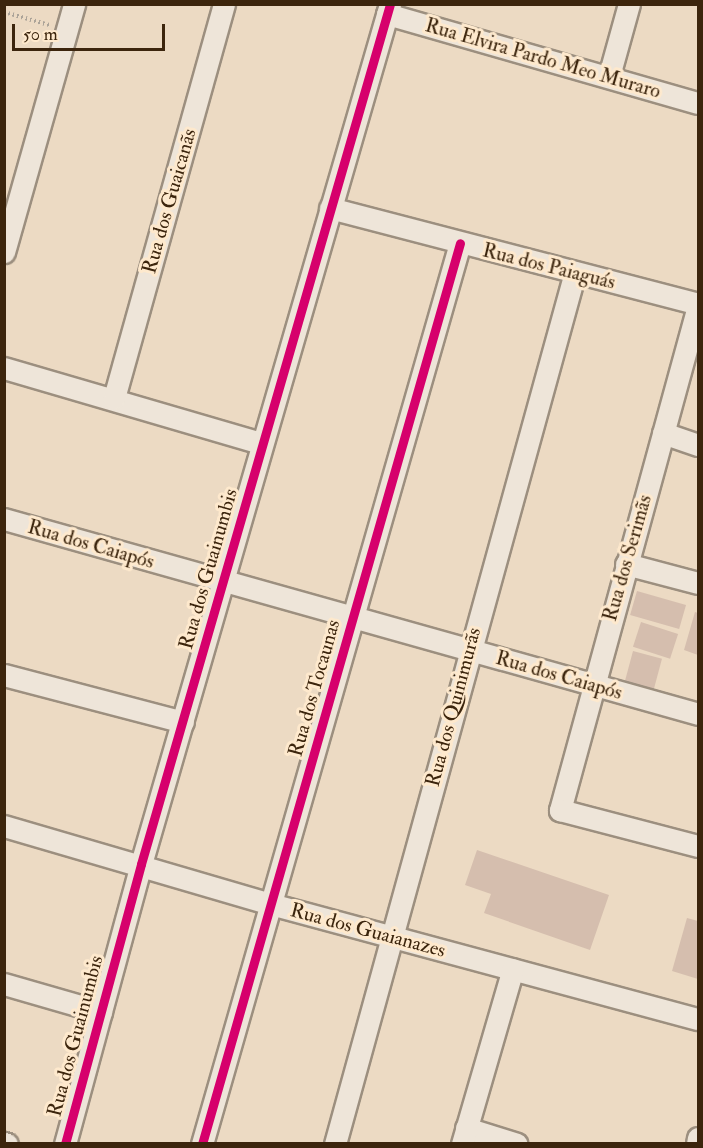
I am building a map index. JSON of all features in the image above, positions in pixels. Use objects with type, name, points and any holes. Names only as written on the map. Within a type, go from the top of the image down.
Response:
[{"type":"street","points":[[4,252],[74,4]]},
{"type":"street","name":"Rua dos Guaicanãs","points":[[114,398],[224,4]]},
{"type":"street","points":[[609,76],[629,4]]},
{"type":"street","name":"Rua Elvira Pardo Meo Muraro","points":[[388,9],[699,103]]},
{"type":"street","name":"Rua dos Guainumbis","points":[[65,1143],[141,864],[225,583],[261,443],[388,9]]},
{"type":"street","name":"Rua dos Paiaguás","points":[[330,208],[699,305]]},
{"type":"street","name":"Rua dos Tocaunas","points":[[202,1143],[460,243]]},
{"type":"street","name":"Rua dos Quinimurãs","points":[[335,1143],[468,649],[575,272]]},
{"type":"street","name":"Rua dos Serimãs","points":[[699,305],[591,684],[560,810],[699,846]]},
{"type":"street","points":[[4,368],[114,398],[261,443]]},
{"type":"street","points":[[663,433],[699,445]]},
{"type":"street","name":"Rua dos Caiapós","points":[[4,519],[225,583],[699,714]]},
{"type":"street","points":[[626,564],[699,584]]},
{"type":"street","points":[[4,675],[183,722]]},
{"type":"street","name":"Rua dos Guaianazes","points":[[4,826],[141,864],[271,904],[699,1019]]},
{"type":"street","points":[[513,969],[464,1136],[517,1143]]},
{"type":"street","points":[[4,984],[101,1012]]},
{"type":"street","points":[[697,1143],[699,1138]]},
{"type":"path","points":[[4,12],[67,30]]},
{"type":"building","points":[[637,591],[686,605],[679,629],[630,615]]},
{"type":"building","points":[[695,612],[698,613],[698,655],[684,650]]},
{"type":"building","points":[[641,622],[678,634],[670,659],[633,647]]},
{"type":"building","points":[[633,651],[662,659],[654,689],[625,681]]},
{"type":"building","points":[[477,850],[609,895],[590,950],[484,913],[491,894],[465,885]]},
{"type":"building","points":[[687,918],[698,921],[698,979],[672,971]]},
{"type":"cycle path","points":[[65,1144],[141,864],[390,4]]},
{"type":"cycle path","points":[[202,1144],[460,243]]}]
